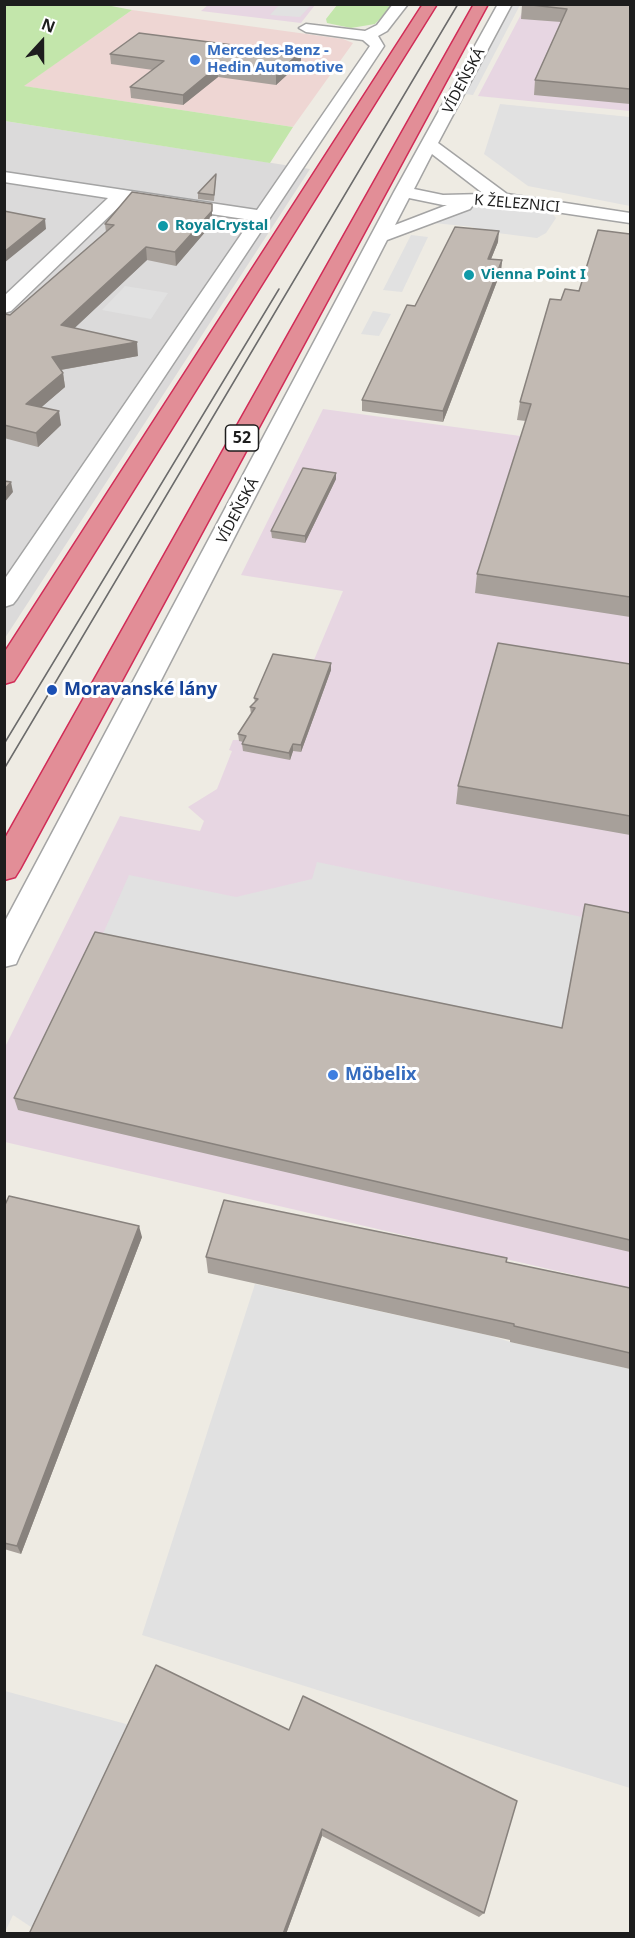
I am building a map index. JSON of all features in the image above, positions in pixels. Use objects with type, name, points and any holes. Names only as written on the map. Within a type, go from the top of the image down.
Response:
[{"type":"highway","points":[[4,675],[430,4]]},
{"type":"highway","name":"VÍDEŇSKÁ","points":[[4,868],[481,4]]},
{"type":"street","points":[[367,36],[382,28],[401,4]]},
{"type":"street","name":"VÍDEŇSKÁ","points":[[4,955],[403,192],[506,4]]},
{"type":"street","points":[[4,599],[377,46],[374,40],[367,36],[306,28],[319,13]]},
{"type":"street","points":[[430,145],[502,200]]},
{"type":"street","points":[[4,177],[262,216]]},
{"type":"street","name":"K ŽELEZNICI","points":[[403,192],[443,200],[502,200],[630,218]]},
{"type":"street","points":[[4,307],[120,196]]},
{"type":"street","points":[[382,236],[467,204],[502,200]]},
{"type":"shaded area","points":[[209,4],[315,5],[301,23],[201,11]]},
{"type":"shaded area","points":[[279,5],[311,5],[300,17],[270,15]]},
{"type":"shaded area","points":[[506,5],[520,5],[473,95],[457,93]]},
{"type":"shaded area","points":[[526,5],[630,5],[630,111],[478,96]]},
{"type":"shaded area","points":[[132,10],[343,39],[353,43],[293,127],[23,86]]},
{"type":"shaded area","points":[[500,104],[630,117],[630,206],[528,186],[484,154]]},
{"type":"shaded area","points":[[5,121],[310,169],[5,638]]},
{"type":"shaded area","points":[[503,203],[549,210],[556,218],[546,233],[537,238],[434,223],[476,206]]},
{"type":"shaded area","points":[[411,235],[428,237],[402,292],[383,290]]},
{"type":"shaded area","points":[[125,286],[168,293],[151,319],[102,310]]},
{"type":"shaded area","points":[[373,311],[391,314],[379,336],[361,334]]},
{"type":"shaded area","points":[[323,409],[630,451],[630,1288],[5,1142],[4,1049],[120,816],[200,831],[204,821],[188,807],[217,789],[232,751],[229,750],[233,740],[239,740],[250,714],[311,667],[343,591],[241,575]]},
{"type":"shaded area","points":[[317,862],[582,917],[559,1041],[98,945],[129,875],[236,897],[312,879]]},
{"type":"shaded area","points":[[255,1284],[630,1369],[630,1788],[142,1635]]},
{"type":"shaded area","points":[[5,1691],[137,1727],[40,1933],[13,1915],[5,1932]]},
{"type":"green space","points":[[101,4],[132,10],[24,86],[293,127],[270,163],[5,121],[5,5]]},
{"type":"green space","points":[[337,5],[393,5],[375,24],[351,28],[327,23],[326,19]]},
{"type":"building","points":[[523,4],[630,4],[630,89],[535,80],[567,9]]},
{"type":"building","points":[[139,33],[301,52],[276,74],[218,66],[183,95],[130,87],[164,61],[110,54]]},
{"type":"building","points":[[216,174],[214,195],[198,193]]},
{"type":"building","points":[[132,192],[212,204],[212,211],[175,252],[146,247],[61,325],[137,342],[52,357],[63,373],[26,404],[59,411],[36,433],[4,425],[4,315],[10,315],[114,225],[105,224]]},
{"type":"building","points":[[4,211],[45,219],[4,252]]},
{"type":"building","points":[[455,227],[499,231],[488,259],[502,260],[443,411],[362,400],[407,305],[415,306]]},
{"type":"building","points":[[598,230],[630,234],[630,597],[477,574],[531,404],[520,402],[550,299],[561,300],[565,289],[579,291]]},
{"type":"building","points":[[303,468],[336,473],[305,536],[271,531]]},
{"type":"building","points":[[4,481],[11,482],[4,490]]},
{"type":"building","points":[[498,643],[630,664],[630,816],[458,786]]},
{"type":"building","points":[[273,654],[331,663],[301,745],[293,744],[289,753],[242,744],[246,736],[238,734],[255,708],[250,707],[258,699],[254,698]]},
{"type":"building","name":"Möbelix","points":[[585,904],[630,913],[630,1240],[14,1098],[95,932],[562,1028]]},
{"type":"building","points":[[9,1196],[139,1226],[17,1546],[4,1543],[4,1207]]},
{"type":"building","points":[[224,1200],[507,1258],[506,1262],[630,1288],[630,1353],[514,1326],[514,1324],[206,1257]]},
{"type":"building","points":[[156,1665],[289,1730],[303,1696],[517,1801],[484,1913],[322,1829],[283,1934],[29,1934]]},
{"type":"tram line","points":[[4,769],[458,4]]},
{"type":"tram line","points":[[4,744],[279,289]]},
{"type":"place","name":"Mercedes-Benz - Hedin Automotive","points":[[195,60]]},
{"type":"place","name":"RoyalCrystal","points":[[163,226]]},
{"type":"place","name":"Vienna Point I","points":[[469,275]]},
{"type":"place","name":"Moravanské lány","points":[[52,690]]},
{"type":"place","name":"Möbelix","points":[[333,1075]]}]
